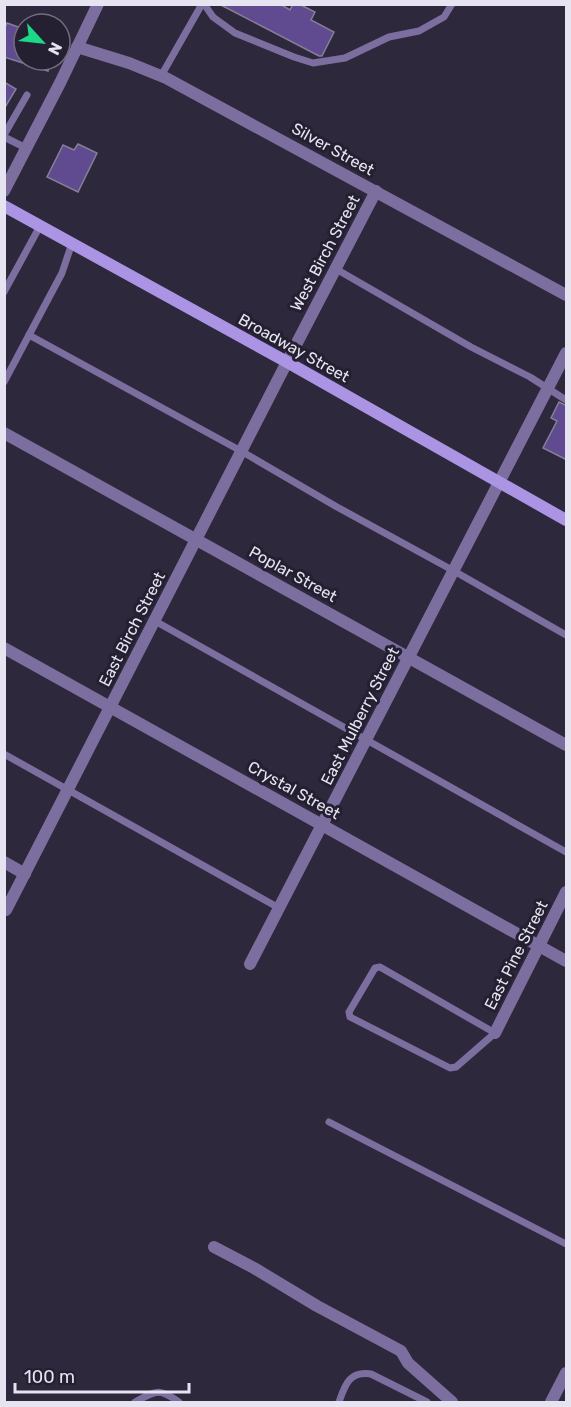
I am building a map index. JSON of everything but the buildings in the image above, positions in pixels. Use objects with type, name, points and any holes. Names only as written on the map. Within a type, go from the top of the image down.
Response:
[{"type":"main road","name":"Broadway Street","points":[[4,206],[567,520]]},
{"type":"street","points":[[4,191],[98,4]]},
{"type":"street","name":"Silver Street","points":[[77,47],[129,63],[161,76],[567,295]]},
{"type":"street","name":"West Birch Street","points":[[287,362],[376,191]]},
{"type":"street","name":"East Birch Street","points":[[6,910],[287,362]]},
{"type":"street","name":"East Mulberry Street","points":[[249,963],[548,389],[565,362]]},
{"type":"street","name":"Poplar Street","points":[[4,433],[567,745]]},
{"type":"street","name":"Crystal Street","points":[[4,648],[567,961]]},
{"type":"street","points":[[4,862],[25,874]]},
{"type":"street","name":"East Pine Street","points":[[495,1033],[567,892]]},
{"type":"street","points":[[214,1247],[401,1351],[408,1363],[453,1402]]},
{"type":"street","points":[[551,1402],[567,1372]]},
{"type":"lane","points":[[161,76],[203,4],[213,17],[235,33],[313,63],[345,58],[389,37],[419,31],[444,17],[452,4]]},
{"type":"lane","points":[[26,148],[4,136],[27,95]]},
{"type":"lane","points":[[4,292],[40,226]]},
{"type":"lane","points":[[4,382],[62,273],[72,243]]},
{"type":"lane","points":[[336,269],[567,400]]},
{"type":"lane","points":[[29,335],[241,451],[347,513],[567,635]]},
{"type":"lane","points":[[155,621],[567,852]]},
{"type":"lane","points":[[4,754],[279,908]]},
{"type":"lane","points":[[380,967],[495,1033],[456,1067],[450,1068],[351,1017],[349,1012],[375,968],[380,967]]},
{"type":"lane","points":[[328,1122],[567,1244]]},
{"type":"lane","points":[[339,1402],[345,1384],[354,1375],[362,1373],[371,1374],[427,1402]]},
{"type":"lane","points":[[135,1402],[153,1393],[161,1392],[179,1402]]}]
